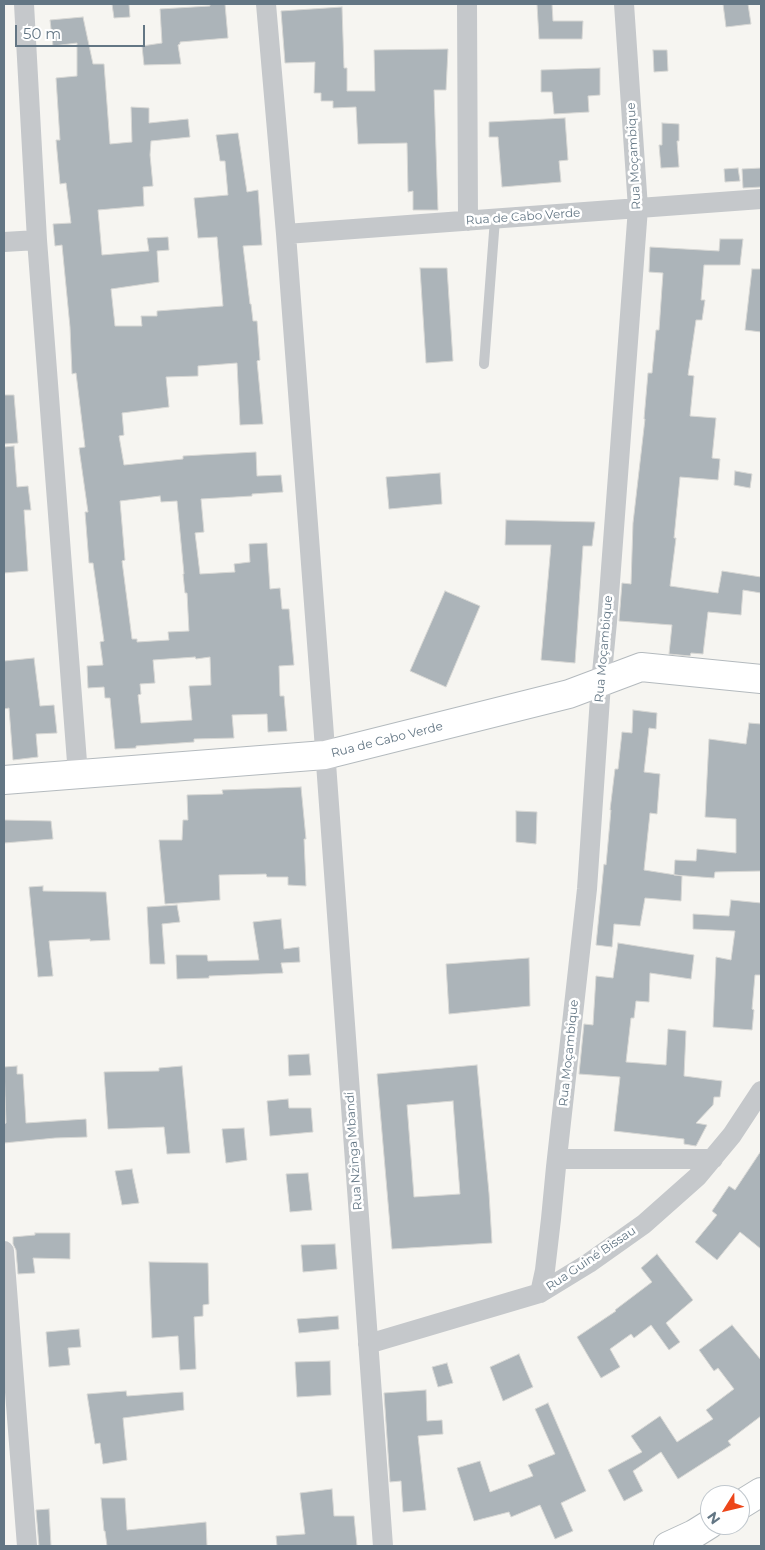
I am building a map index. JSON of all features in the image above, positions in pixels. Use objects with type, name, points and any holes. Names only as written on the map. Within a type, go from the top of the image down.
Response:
[{"type":"main road","name":"Rua de Cabo Verde","points":[[4,780],[325,756],[570,694],[641,667],[761,678]]},
{"type":"main road","points":[[750,1499],[761,1492]]},
{"type":"main road","points":[[668,1546],[700,1530]]},
{"type":"street","points":[[24,4],[37,240],[78,775]]},
{"type":"street","name":"Rua Nzinga Mbandi","points":[[266,4],[286,234],[383,1546]]},
{"type":"street","points":[[467,4],[468,221]]},
{"type":"street","name":"Rua Moçambique","points":[[540,1293],[552,1219],[587,889],[638,208],[624,4]]},
{"type":"street","name":"Rua de Cabo Verde","points":[[286,234],[761,199]]},
{"type":"street","points":[[4,242],[37,240]]},
{"type":"street","name":"Rua Guiné Bissau","points":[[368,1344],[540,1293],[589,1263],[644,1224],[697,1177],[732,1135],[761,1091]]},
{"type":"street","points":[[557,1159],[713,1159]]},
{"type":"street","points":[[4,1252],[10,1408],[27,1546]]},
{"type":"lane","points":[[484,364],[496,219]]},
{"type":"building","points":[[112,4],[129,4],[130,17],[114,18]]},
{"type":"building","points":[[210,4],[225,4],[228,38],[180,42],[178,45],[181,64],[144,65],[142,46],[162,43],[160,9],[210,6]]},
{"type":"building","points":[[537,4],[552,4],[553,21],[583,21],[582,39],[539,39]]},
{"type":"building","points":[[723,4],[748,4],[751,24],[726,27]]},
{"type":"building","points":[[342,7],[344,68],[347,68],[347,91],[375,91],[374,50],[448,49],[446,90],[434,90],[438,210],[413,210],[413,191],[408,192],[407,143],[358,144],[356,107],[333,108],[333,101],[321,101],[321,93],[314,93],[315,62],[285,63],[281,11]]},
{"type":"building","points":[[83,17],[93,64],[104,64],[110,144],[132,142],[131,107],[149,108],[149,123],[188,119],[190,137],[151,141],[150,155],[153,186],[143,187],[144,206],[98,210],[102,255],[149,251],[147,238],[168,237],[169,250],[157,251],[159,282],[111,289],[115,326],[142,326],[141,316],[157,316],[157,311],[223,306],[217,237],[198,238],[194,198],[228,195],[225,161],[220,161],[216,135],[238,133],[247,192],[258,190],[262,245],[243,246],[253,321],[257,321],[260,360],[257,361],[263,424],[240,425],[237,363],[198,366],[198,376],[166,377],[169,407],[122,413],[124,435],[119,436],[124,465],[183,459],[183,456],[256,452],[257,476],[281,475],[283,492],[201,499],[204,532],[195,533],[200,574],[235,572],[234,564],[250,562],[249,544],[267,543],[270,589],[280,588],[282,609],[289,609],[294,665],[279,666],[280,696],[284,696],[287,731],[268,732],[267,714],[232,715],[234,738],[194,739],[194,742],[115,749],[110,698],[105,698],[104,687],[88,688],[87,666],[103,665],[100,642],[104,641],[93,563],[89,563],[85,512],[88,512],[79,448],[85,447],[76,373],[72,374],[70,327],[62,245],[55,246],[53,224],[71,223],[66,183],[60,184],[56,140],[60,140],[56,78],[77,76],[77,43],[53,46],[50,20]],"holes":[[[160,496],[161,502],[177,501],[185,593],[187,593],[189,631],[168,632],[169,640],[137,642],[137,639],[132,639],[122,561],[125,560],[120,501]],[[195,657],[196,659],[210,657],[211,685],[189,686],[192,720],[141,723],[138,695],[141,694],[140,684],[155,683],[153,660]]]},
{"type":"building","points":[[653,50],[667,50],[668,71],[654,72]]},
{"type":"building","points":[[600,68],[600,95],[588,96],[589,112],[554,114],[552,92],[541,92],[541,70]]},
{"type":"building","points":[[565,118],[568,160],[559,161],[561,182],[502,187],[498,137],[489,137],[489,122]]},
{"type":"building","points":[[662,123],[679,124],[679,141],[677,141],[679,167],[661,168],[659,145],[662,145]]},
{"type":"building","points":[[738,168],[740,181],[725,182],[724,169]]},
{"type":"building","points":[[761,168],[761,187],[743,188],[742,169]]},
{"type":"building","points":[[720,239],[743,239],[740,265],[704,265],[701,300],[705,300],[702,320],[696,320],[688,375],[694,376],[690,416],[716,418],[712,458],[720,459],[718,480],[680,477],[674,538],[676,538],[670,586],[718,593],[722,571],[761,577],[761,593],[743,590],[741,615],[708,612],[703,654],[691,653],[690,656],[669,654],[672,625],[619,621],[622,583],[631,584],[633,523],[645,419],[648,373],[652,373],[656,330],[659,330],[663,273],[649,272],[650,247],[719,251]]},
{"type":"building","points":[[420,268],[447,268],[453,361],[426,363]]},
{"type":"building","points":[[752,269],[761,269],[761,332],[745,330]]},
{"type":"building","points":[[4,395],[14,395],[18,443],[4,444]]},
{"type":"building","points":[[14,446],[17,487],[28,486],[31,510],[24,510],[28,571],[4,573],[4,447]]},
{"type":"building","points":[[735,471],[752,474],[750,488],[734,485]]},
{"type":"building","points":[[440,473],[442,504],[389,509],[386,477]]},
{"type":"building","points":[[506,520],[595,522],[592,546],[583,546],[575,663],[541,660],[551,545],[505,545]]},
{"type":"building","points":[[445,591],[480,606],[446,687],[410,671]]},
{"type":"building","points":[[34,658],[40,706],[54,705],[57,733],[36,734],[38,757],[13,760],[9,708],[4,709],[4,661]]},
{"type":"building","points":[[633,710],[657,713],[656,729],[649,728],[644,772],[660,774],[657,814],[650,813],[644,870],[682,876],[681,901],[645,898],[640,926],[614,924],[612,947],[596,945],[615,769],[618,769],[622,732],[632,733]]},
{"type":"building","points":[[749,723],[761,724],[761,871],[715,872],[714,878],[674,875],[675,860],[696,861],[697,849],[736,853],[736,819],[705,817],[709,739],[746,744]]},
{"type":"building","points":[[301,787],[306,839],[304,839],[306,886],[288,885],[288,877],[267,877],[266,874],[219,875],[220,900],[165,904],[159,840],[182,840],[183,820],[188,820],[187,795],[223,794],[222,790]]},
{"type":"building","points":[[516,811],[537,812],[536,844],[516,842]]},
{"type":"building","points":[[4,820],[51,821],[53,839],[4,843]]},
{"type":"building","points":[[43,886],[43,891],[106,892],[110,940],[49,941],[53,976],[38,977],[29,887]]},
{"type":"building","points":[[731,900],[761,903],[761,975],[755,975],[752,1030],[713,1027],[716,957],[731,960],[735,931],[693,929],[693,914],[729,916]]},
{"type":"building","points":[[177,905],[180,922],[162,924],[165,964],[150,964],[147,907]]},
{"type":"building","points":[[281,919],[284,949],[299,947],[300,962],[281,963],[283,973],[177,979],[176,955],[207,955],[208,961],[259,960],[253,922]]},
{"type":"building","points":[[618,943],[694,955],[691,979],[650,973],[649,1002],[636,1001],[634,1018],[631,1018],[626,1062],[666,1065],[668,1029],[686,1031],[684,1076],[722,1081],[720,1097],[714,1097],[713,1105],[696,1123],[707,1125],[696,1146],[684,1144],[684,1139],[614,1131],[620,1077],[579,1074],[584,1024],[593,1025],[596,976],[613,978]]},
{"type":"building","points":[[529,958],[530,1006],[449,1014],[446,964]]},
{"type":"building","points":[[309,1054],[311,1075],[289,1076],[288,1055]]},
{"type":"building","points":[[477,1065],[492,1243],[392,1249],[377,1074]],"holes":[[[453,1101],[460,1194],[414,1197],[407,1105]]]},
{"type":"building","points":[[17,1066],[17,1074],[23,1074],[26,1123],[86,1119],[87,1137],[4,1143],[4,1124],[6,1123],[4,1067]]},
{"type":"building","points":[[182,1066],[190,1153],[167,1154],[164,1127],[108,1129],[104,1072],[159,1071],[159,1068]]},
{"type":"building","points":[[288,1099],[289,1108],[311,1108],[313,1132],[270,1136],[267,1101]]},
{"type":"building","points":[[244,1128],[247,1160],[226,1163],[222,1129]]},
{"type":"building","points":[[761,1151],[761,1249],[740,1232],[717,1260],[695,1242],[717,1215],[712,1211],[729,1186],[735,1190]]},
{"type":"building","points":[[132,1169],[139,1203],[122,1205],[115,1171]]},
{"type":"building","points":[[308,1173],[312,1210],[290,1212],[286,1174]]},
{"type":"building","points":[[35,1233],[70,1233],[70,1259],[33,1258],[35,1273],[18,1274],[13,1237],[35,1235]]},
{"type":"building","points":[[335,1244],[337,1269],[303,1272],[301,1245]]},
{"type":"building","points":[[657,1254],[693,1300],[666,1323],[680,1342],[669,1350],[651,1325],[634,1338],[631,1334],[610,1349],[620,1367],[601,1378],[577,1337],[616,1311],[652,1282],[641,1268]]},
{"type":"building","points":[[149,1262],[208,1263],[209,1304],[203,1305],[203,1316],[194,1317],[196,1369],[180,1370],[178,1336],[152,1338]]},
{"type":"building","points":[[338,1316],[339,1329],[299,1333],[297,1319]]},
{"type":"building","points":[[732,1325],[761,1360],[761,1416],[728,1441],[731,1445],[678,1479],[661,1452],[633,1471],[643,1491],[624,1501],[608,1470],[642,1452],[631,1436],[660,1416],[677,1442],[713,1419],[706,1410],[734,1389],[718,1368],[714,1371],[699,1350]]},
{"type":"building","points":[[79,1329],[81,1347],[68,1348],[70,1365],[49,1367],[46,1332]]},
{"type":"building","points":[[519,1354],[533,1387],[503,1401],[490,1367]]},
{"type":"building","points":[[330,1361],[331,1395],[297,1397],[295,1362]]},
{"type":"building","points":[[447,1363],[453,1383],[438,1387],[432,1367]]},
{"type":"building","points":[[426,1390],[427,1421],[442,1420],[443,1434],[418,1436],[426,1510],[403,1512],[401,1481],[390,1482],[384,1393]]},
{"type":"building","points":[[126,1391],[127,1396],[183,1392],[184,1410],[123,1418],[127,1460],[103,1464],[100,1443],[95,1444],[87,1394]]},
{"type":"building","points":[[548,1403],[586,1491],[561,1503],[573,1531],[555,1539],[540,1505],[511,1517],[509,1512],[474,1521],[457,1468],[480,1461],[490,1492],[533,1476],[528,1465],[555,1454],[535,1409]]},
{"type":"building","points":[[332,1489],[334,1516],[354,1516],[357,1546],[277,1546],[276,1536],[305,1534],[300,1493]]},
{"type":"building","points":[[101,1498],[125,1498],[127,1530],[206,1522],[207,1546],[107,1546]]},
{"type":"building","points":[[49,1509],[51,1546],[39,1546],[36,1510]]}]
